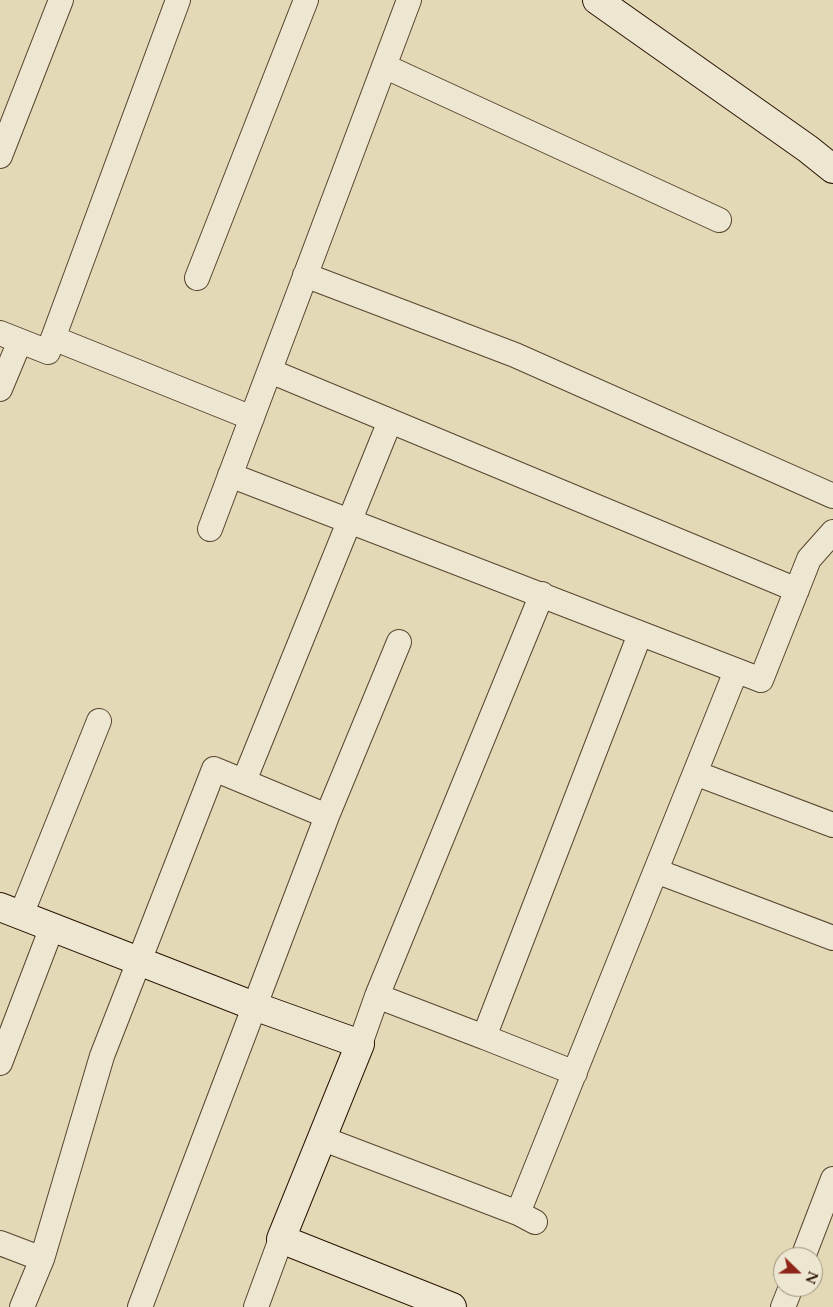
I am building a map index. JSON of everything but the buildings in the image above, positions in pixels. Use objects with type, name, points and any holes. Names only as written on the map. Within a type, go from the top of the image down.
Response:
[{"type":"street","points":[[0,156],[60,0]]},
{"type":"street","points":[[0,389],[10,337],[48,352],[178,0]]},
{"type":"street","points":[[197,278],[306,0]]},
{"type":"street","points":[[210,530],[408,0]]},
{"type":"street","points":[[597,0],[808,149],[833,169]]},
{"type":"street","points":[[384,66],[719,220]]},
{"type":"street","points":[[305,275],[515,355],[833,496]]},
{"type":"street","points":[[53,338],[252,418]]},
{"type":"street","points":[[270,371],[797,590]]},
{"type":"street","points":[[244,781],[390,421]]},
{"type":"street","points":[[230,475],[761,680],[810,559],[833,532]]},
{"type":"street","points":[[256,1307],[321,1138],[542,594]]},
{"type":"street","points":[[484,1037],[640,634]]},
{"type":"street","points":[[140,1307],[327,816],[399,642]]},
{"type":"street","points":[[321,1138],[526,1217],[575,1073],[736,671]]},
{"type":"street","points":[[99,721],[10,911],[138,959],[254,1006],[360,1044]]},
{"type":"street","points":[[22,1307],[42,1259],[102,1056],[138,959],[214,769],[327,816]]},
{"type":"street","points":[[695,773],[833,825]]},
{"type":"street","points":[[656,872],[833,938]]},
{"type":"street","points":[[0,1063],[52,927]]},
{"type":"street","points":[[378,996],[575,1073]]},
{"type":"street","points":[[806,1247],[833,1178]]},
{"type":"street","points":[[282,1239],[452,1307]]},
{"type":"street","points":[[0,1243],[42,1259]]}]
